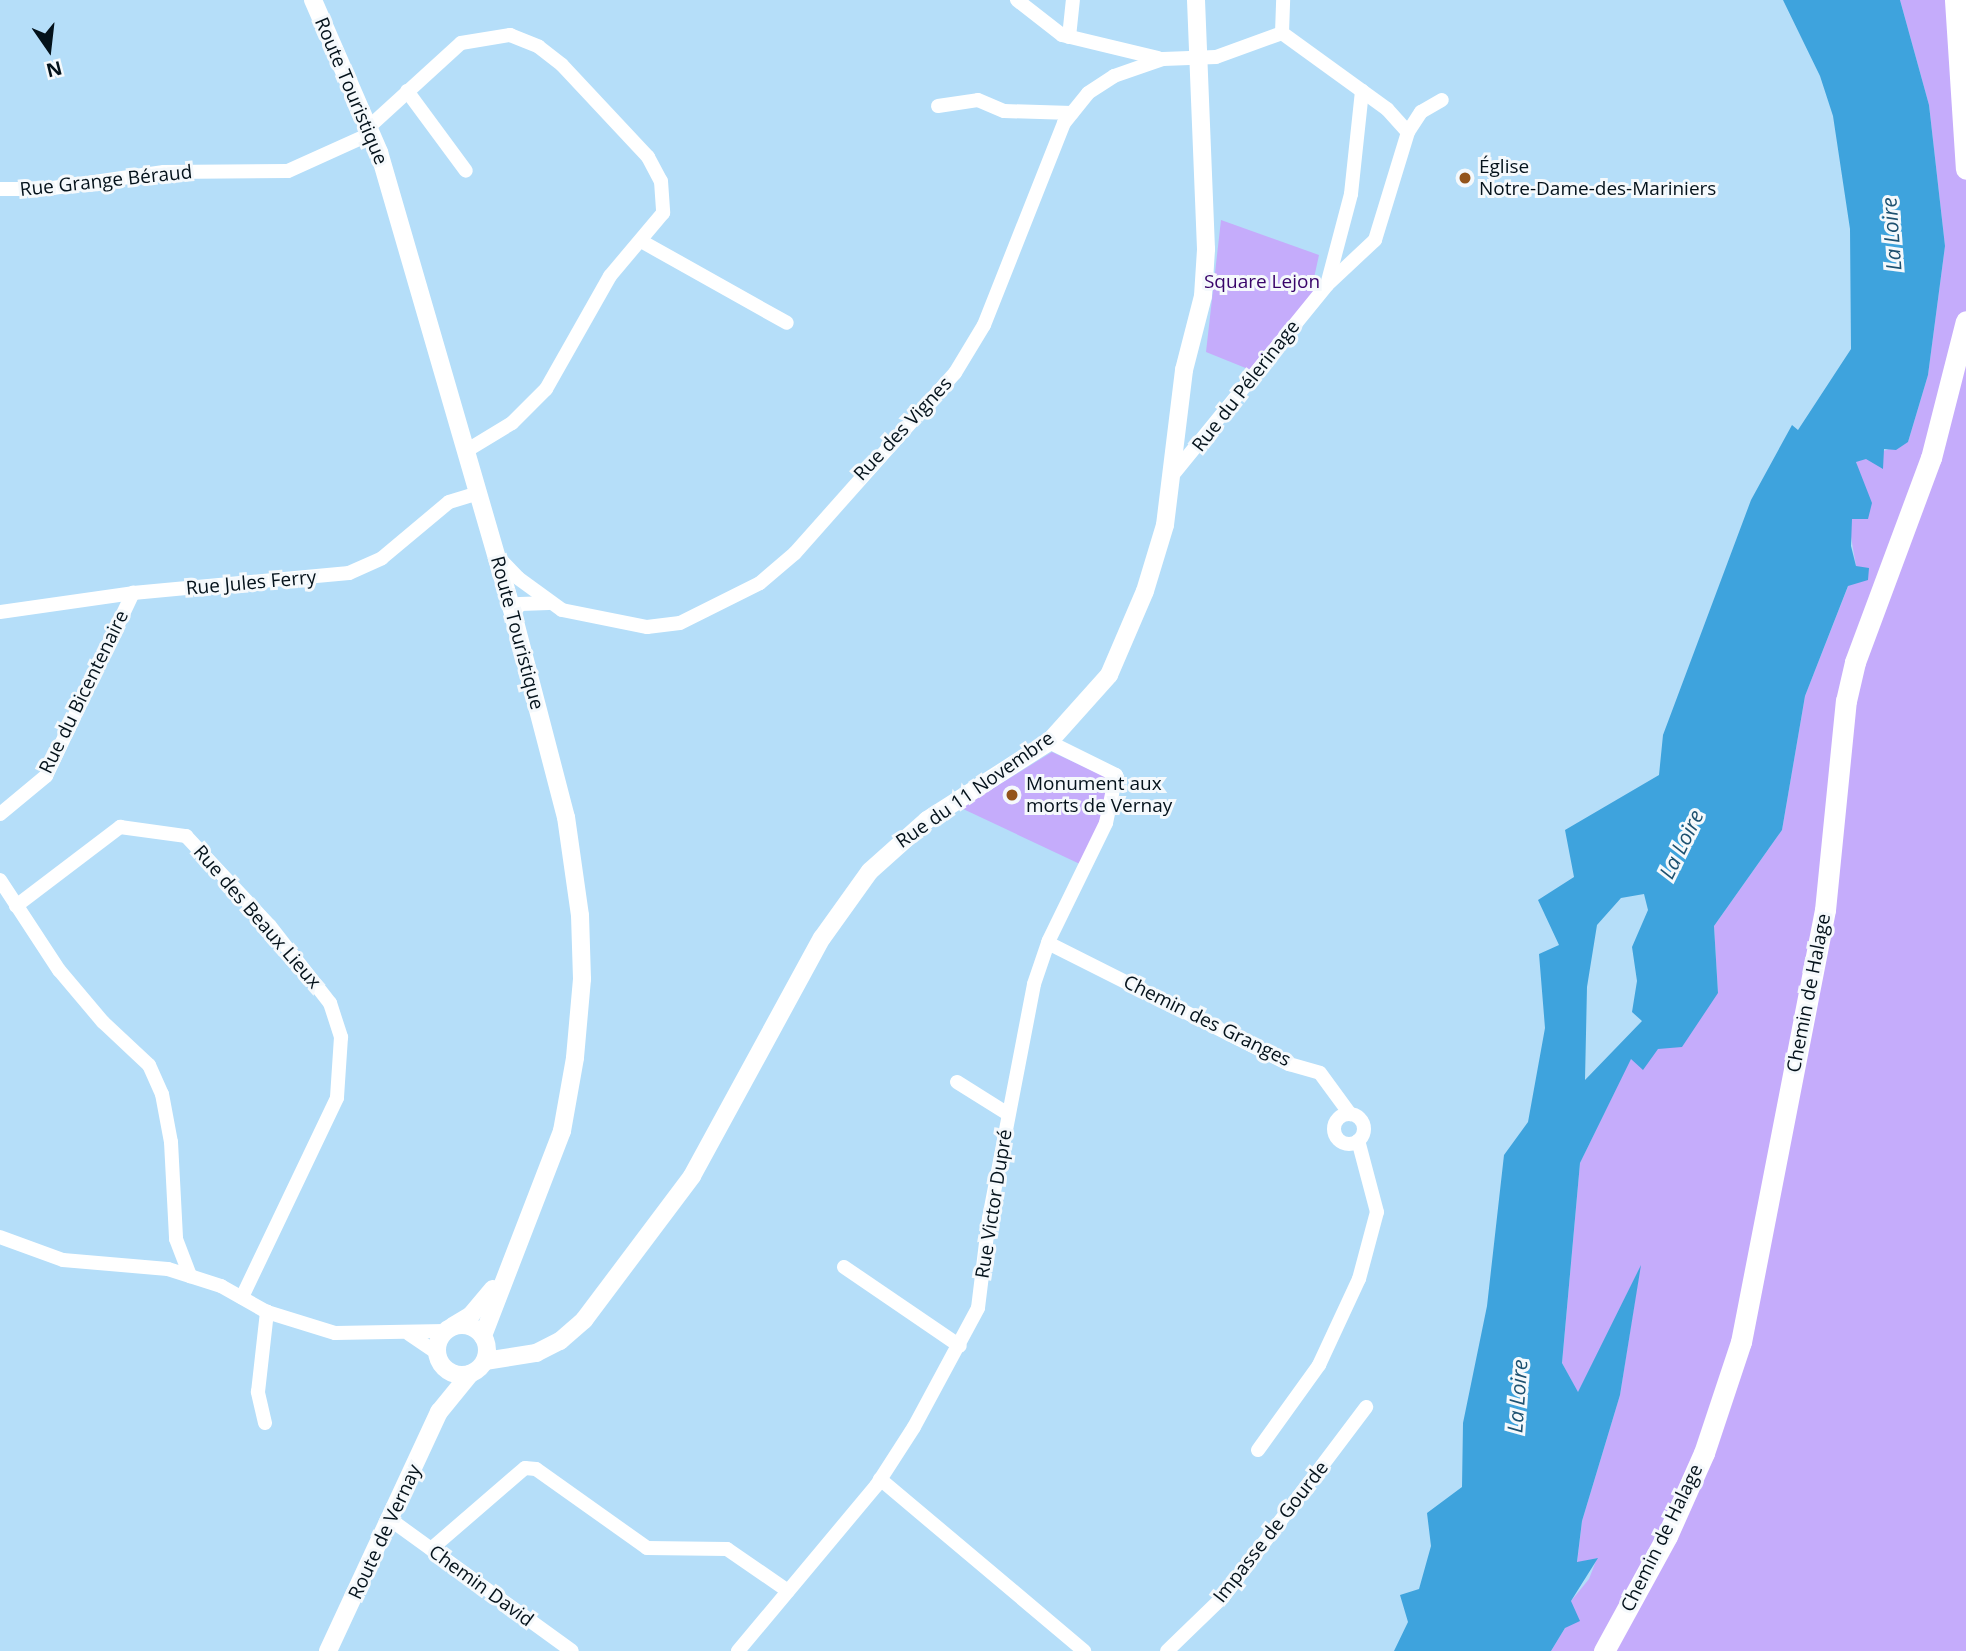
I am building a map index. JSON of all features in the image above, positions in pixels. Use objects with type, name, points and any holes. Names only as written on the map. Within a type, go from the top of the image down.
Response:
[{"type":"main road","points":[[1955,0],[1966,169]]},
{"type":"main road","name":"Chemin de Halage","points":[[1604,1651],[1667,1536],[1704,1453],[1741,1342],[1825,910],[1846,701],[1855,662],[1931,458],[1966,321]]},
{"type":"street","name":"Route Touristique","points":[[313,0],[371,129],[466,451],[513,614],[566,817],[580,915],[582,979],[575,1058],[562,1131],[539,1202],[502,1279],[484,1339]]},
{"type":"street","points":[[1017,0],[1045,25],[1069,37],[1163,59]]},
{"type":"street","points":[[1069,37],[1073,0]]},
{"type":"street","name":"Rue du 11 Novembre","points":[[485,1362],[537,1353],[560,1341],[584,1320],[692,1176],[822,938],[870,871],[927,820],[1049,742],[1109,675],[1145,591],[1165,525],[1175,472],[1184,370],[1203,296],[1200,57],[1196,0]]},
{"type":"street","points":[[1283,0],[1282,33],[1362,91],[1408,132],[1421,112],[1442,100]]},
{"type":"street","name":"Rue des Vignes","points":[[495,554],[550,603],[603,621],[647,627],[680,623],[760,583],[795,553],[955,373],[984,325],[1035,191],[1072,113],[1088,93],[1114,76],[1163,59],[1226,54],[1282,33]]},
{"type":"street","name":"Rue Grange Béraud","points":[[0,189],[46,189],[164,172],[288,171],[371,129],[407,91],[461,43],[496,34],[522,38],[539,47],[639,146],[657,173],[663,214],[610,276],[546,389],[512,423],[466,451]]},
{"type":"street","points":[[407,91],[466,171]]},
{"type":"street","points":[[1327,285],[1351,194],[1362,91]]},
{"type":"street","points":[[938,106],[978,100],[1004,111],[1072,113]]},
{"type":"street","name":"Rue du Pélerinage","points":[[1175,472],[1327,285],[1375,240],[1408,132]]},
{"type":"street","points":[[641,241],[787,323]]},
{"type":"street","name":"Rue Jules Ferry","points":[[0,612],[132,593],[349,573],[382,558],[449,502],[478,493]]},
{"type":"street","name":"Rue du Bicentenaire","points":[[0,814],[46,776],[132,593]]},
{"type":"street","points":[[513,614],[520,604],[550,603]]},
{"type":"street","name":"Rue Victor Dupré","points":[[738,1651],[880,1479],[960,1346],[978,1308],[1008,1114],[1031,996],[1048,943],[1106,823],[1116,775],[1049,742]]},
{"type":"street","name":"Rue des Beaux Lieux","points":[[16,906],[120,827],[186,836],[270,926],[330,1003],[341,1037],[337,1098],[242,1297]]},
{"type":"street","points":[[0,880],[77,991],[149,1065],[162,1094],[171,1142],[176,1239],[190,1276]]},
{"type":"street","name":"Chemin des Granges","points":[[1048,943],[1289,1064],[1320,1073],[1350,1114]]},
{"type":"street","points":[[957,1082],[1008,1114]]},
{"type":"street","points":[[1258,1450],[1319,1365],[1359,1279],[1377,1212],[1358,1140],[1363,1127],[1350,1114],[1337,1120],[1335,1134],[1345,1143],[1358,1140]]},
{"type":"street","points":[[0,1237],[63,1260],[168,1269],[242,1297],[267,1311],[335,1333],[409,1334],[470,1326],[484,1339],[537,1353]]},
{"type":"street","points":[[844,1267],[960,1346]]},
{"type":"street","name":"Route Touristique","points":[[449,1329],[471,1315],[502,1279]]},
{"type":"street","points":[[265,1423],[258,1392],[267,1311]]},
{"type":"street","points":[[437,1355],[449,1329]]},
{"type":"street","points":[[409,1334],[437,1355],[447,1371],[470,1374],[485,1362],[484,1339]]},
{"type":"street","name":"Route de Vernay","points":[[437,1355],[439,1412]]},
{"type":"street","name":"Route de Vernay","points":[[328,1651],[439,1412],[470,1374]]},
{"type":"street","name":"Impasse de Gourde","points":[[1167,1651],[1223,1597],[1366,1407]]},
{"type":"street","points":[[431,1549],[525,1468],[536,1469],[647,1548],[727,1549],[788,1591]]},
{"type":"street","points":[[880,1479],[1084,1651]]},
{"type":"street","name":"Chemin David","points":[[391,1520],[572,1651]]},
{"type":"green space","points":[[1900,0],[1966,0],[1966,1651],[1551,1651],[1565,1628],[1571,1601],[1589,1579],[1597,1558],[1577,1563],[1582,1521],[1620,1395],[1640,1268],[1578,1393],[1562,1363],[1580,1163],[1631,1058],[1658,1049],[1718,993],[1714,926],[1782,830],[1805,696],[1856,566],[1849,525],[1852,519],[1868,519],[1856,461],[1908,442],[1928,375],[1945,246],[1929,105]]},
{"type":"green space","name":"Square Lejon","points":[[1221,220],[1319,255],[1314,278],[1321,281],[1253,371],[1206,352]]},
{"type":"green space","points":[[1052,752],[1108,778],[1101,821],[1082,865],[961,808]]},
{"type":"water","name":"La Loire","points":[[1783,0],[1900,0],[1929,105],[1945,246],[1928,375],[1908,442],[1896,450],[1884,449],[1883,469],[1866,459],[1856,462],[1872,503],[1868,519],[1852,519],[1851,546],[1856,566],[1869,568],[1868,580],[1848,586],[1805,696],[1782,830],[1714,926],[1718,993],[1682,1047],[1658,1049],[1643,1070],[1631,1059],[1580,1163],[1562,1363],[1578,1392],[1641,1265],[1620,1395],[1582,1521],[1577,1562],[1598,1558],[1571,1601],[1580,1621],[1565,1628],[1551,1651],[1394,1651],[1408,1622],[1400,1595],[1419,1589],[1431,1546],[1427,1513],[1462,1487],[1463,1423],[1487,1306],[1504,1155],[1528,1122],[1545,1028],[1539,954],[1559,945],[1538,900],[1574,877],[1565,830],[1659,775],[1663,735],[1751,500],[1792,425],[1798,430],[1851,349],[1850,229],[1833,116],[1820,76]],"holes":[[[1644,894],[1648,910],[1632,947],[1637,981],[1632,1012],[1642,1021],[1585,1080],[1587,987],[1597,925],[1621,898]]]},
{"type":"place","name":"Église Notre-Dame-des-Mariniers","points":[[1465,178]]},
{"type":"place","name":"Monument aux morts de Vernay","points":[[1012,795]]}]
